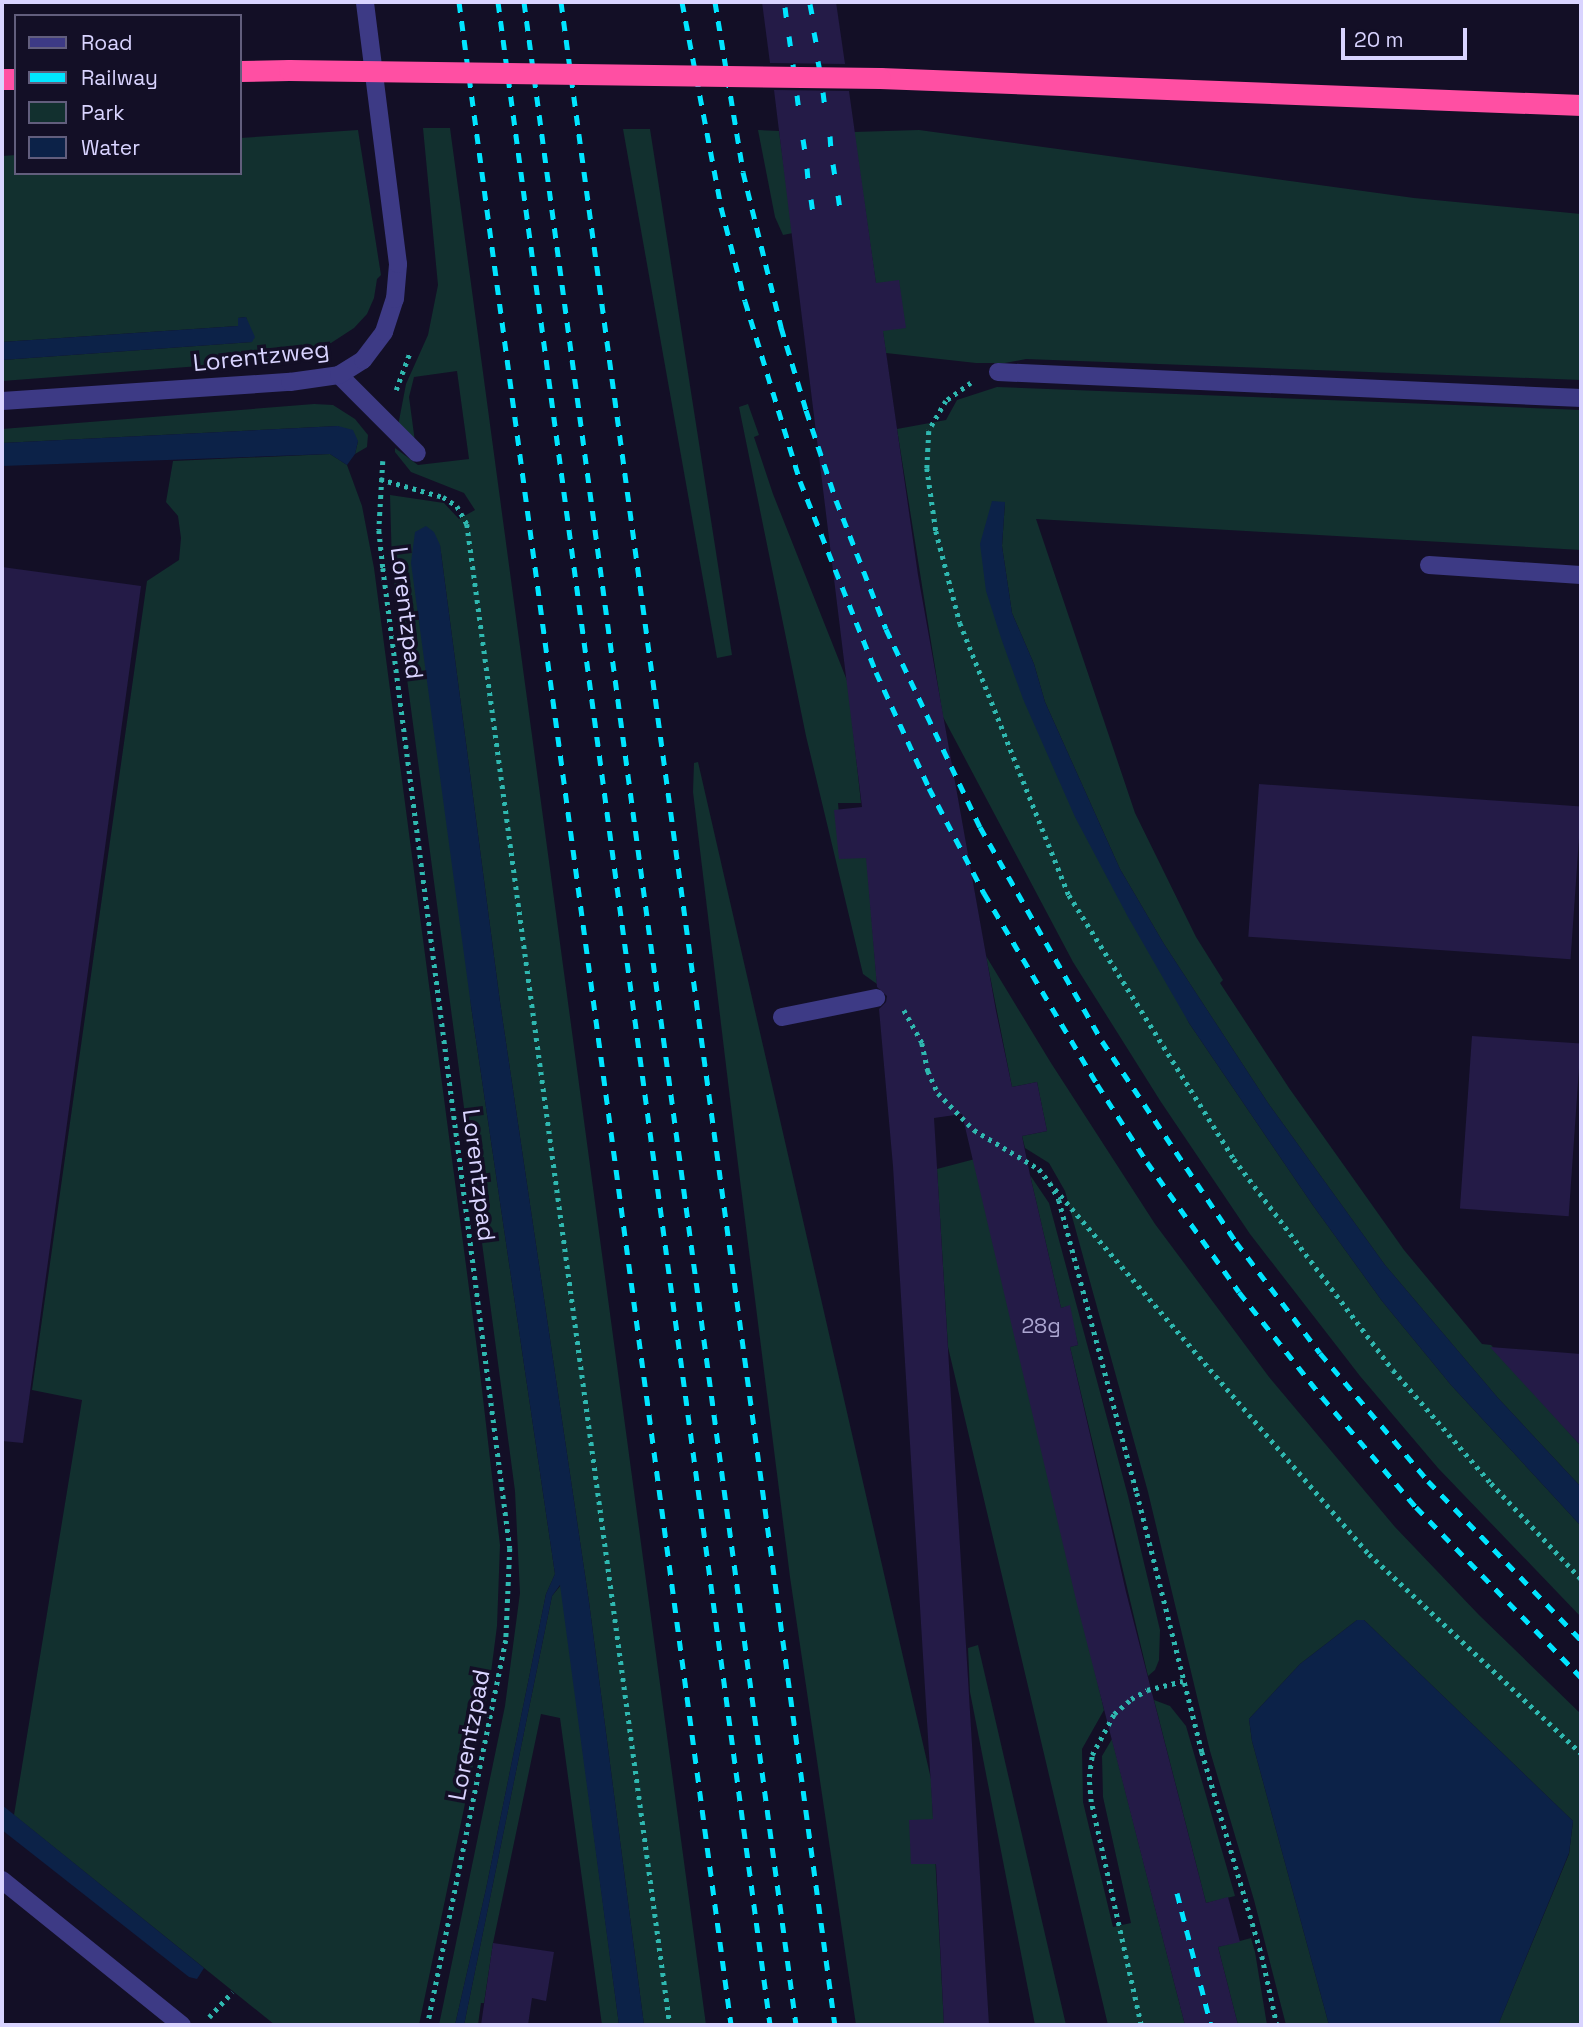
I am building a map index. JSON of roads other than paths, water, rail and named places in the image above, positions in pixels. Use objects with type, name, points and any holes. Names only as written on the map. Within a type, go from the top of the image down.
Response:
[{"type":"highway","points":[[242,71],[880,78],[1581,105]]},
{"type":"street","name":"Lorentzweg","points":[[2,401],[290,382],[339,375],[363,360],[384,332],[395,299],[398,264],[365,2]]},
{"type":"street","points":[[998,372],[1581,398]]},
{"type":"street","points":[[339,375],[387,427],[416,453]]},
{"type":"street","points":[[1429,565],[1581,575]]},
{"type":"street","points":[[782,1017],[876,998]]},
{"type":"street","points":[[2,1880],[182,2025]]},
{"type":"water","points":[[246,317],[255,337],[252,342],[2,360],[2,342],[238,326],[238,318]]},
{"type":"water","points":[[338,426],[353,430],[358,441],[355,454],[347,465],[330,454],[2,466],[2,443]]},
{"type":"water","points":[[992,501],[1005,502],[1002,546],[1012,613],[1034,664],[1045,702],[1120,869],[1164,944],[1268,1103],[1385,1265],[1498,1398],[1581,1487],[1581,1526],[1451,1385],[1382,1301],[1312,1204],[1189,1023],[1128,917],[1075,817],[1023,699],[1001,638],[986,591],[980,544]]},
{"type":"water","points":[[426,526],[434,532],[440,545],[500,1002],[589,1602],[644,2025],[619,2025],[560,1585],[552,1596],[464,2025],[455,2025],[486,1889],[546,1594],[555,1574],[471,1006],[411,563],[415,532]]},
{"type":"water","points":[[1357,1620],[1364,1620],[1573,1821],[1569,1853],[1498,2025],[1329,2025],[1252,1741],[1249,1719],[1300,1664]]},
{"type":"water","points":[[2,1805],[204,1968],[197,1979],[189,1977],[2,1830]]},
{"type":"railway","points":[[459,2],[731,2025]]},
{"type":"railway","points":[[498,2],[770,2025]]},
{"type":"railway","points":[[524,2],[796,2025]]},
{"type":"railway","points":[[561,2],[835,2025]]},
{"type":"railway","points":[[682,2],[721,207],[745,301],[800,481],[876,672],[929,788],[984,893],[1097,1084],[1147,1162],[1239,1292],[1322,1397],[1416,1507],[1581,1677]]},
{"type":"railway","points":[[715,2],[743,172],[781,327],[806,410],[836,500],[886,629],[980,827],[1102,1041],[1236,1242],[1320,1353],[1428,1481],[1581,1640]]},
{"type":"railway","points":[[810,4],[813,20]]},
{"type":"railway","points":[[785,7],[787,23]]},
{"type":"railway","points":[[814,32],[817,48]]},
{"type":"railway","points":[[789,36],[791,51]]},
{"type":"railway","points":[[818,61],[821,76]]},
{"type":"railway","points":[[793,64],[795,80]]},
{"type":"railway","points":[[823,92],[825,108]]},
{"type":"railway","points":[[797,95],[799,111]]},
{"type":"railway","points":[[830,136],[831,149]]},
{"type":"railway","points":[[803,139],[805,152]]},
{"type":"railway","points":[[833,164],[835,176]]},
{"type":"railway","points":[[807,168],[808,180]]},
{"type":"railway","points":[[838,195],[840,209]]},
{"type":"railway","points":[[811,199],[813,213]]},
{"type":"railway","points":[[1177,1893],[1211,2025]]}]
